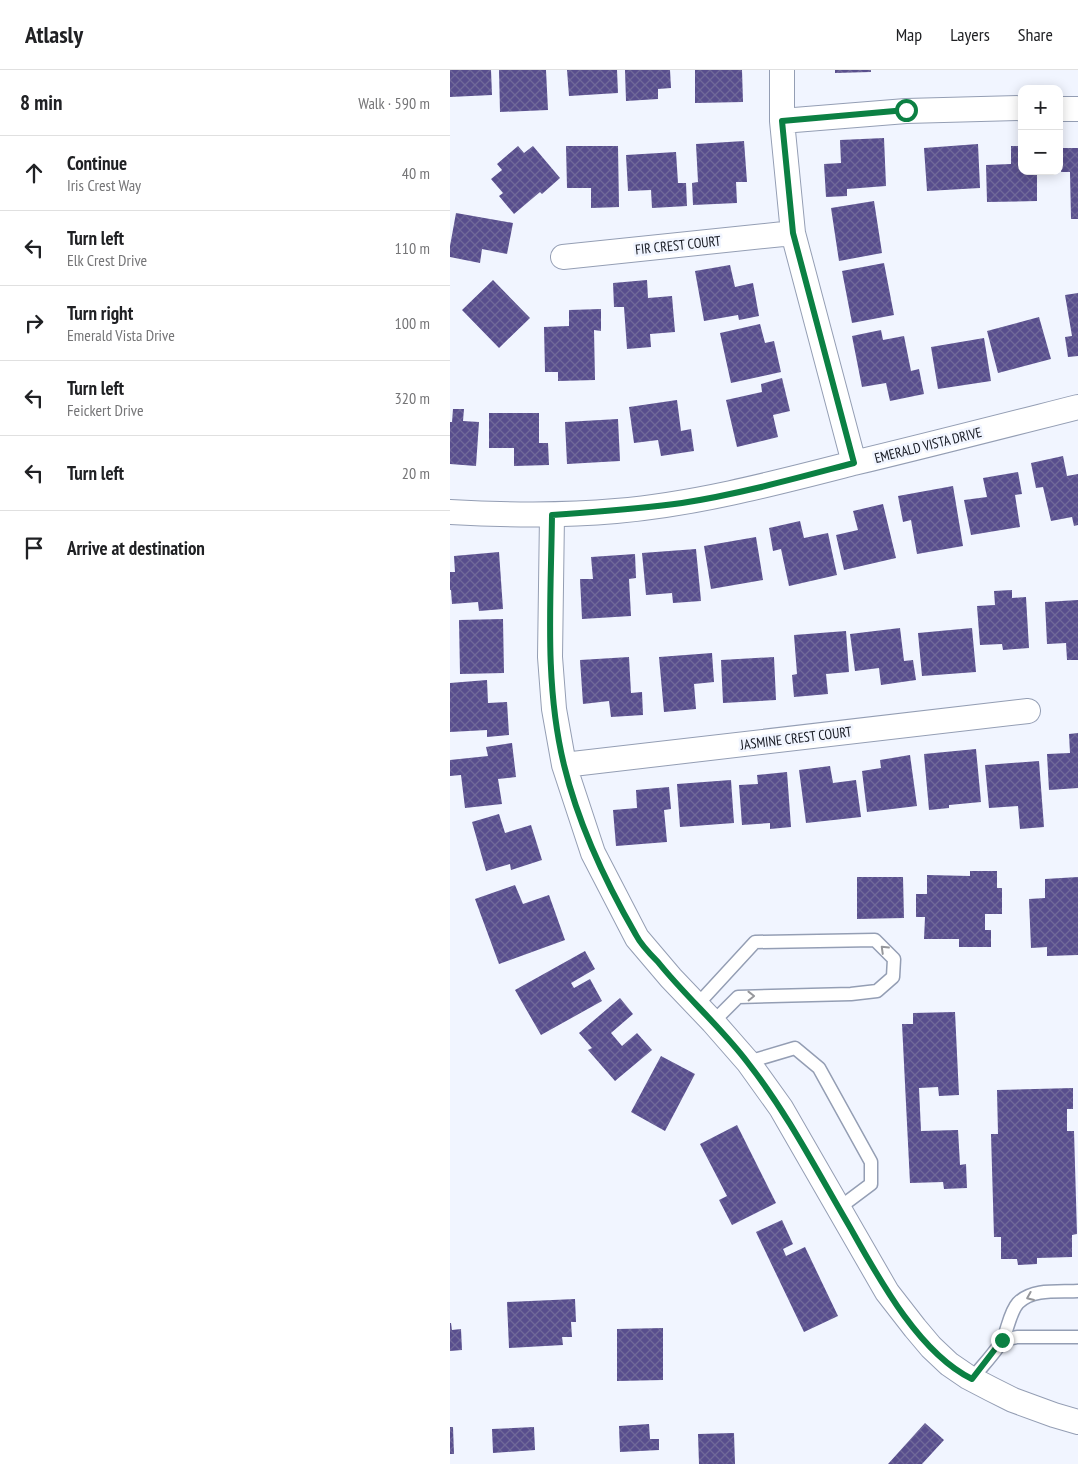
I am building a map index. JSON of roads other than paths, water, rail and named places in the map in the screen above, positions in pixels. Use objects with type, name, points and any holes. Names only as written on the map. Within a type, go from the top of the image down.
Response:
[{"type":"street","points":[[782,70],[782,121],[793,233],[854,463]]},
{"type":"street","points":[[782,121],[906,110],[1018,108]]},
{"type":"street","points":[[1063,109],[1078,109]]},
{"type":"street","name":"FIR CREST COURT","points":[[563,257],[793,233]]},
{"type":"street","name":"EMERALD VISTA DRIVE","points":[[450,512],[500,515],[552,515],[617,511],[684,503],[766,486],[1078,407]]},
{"type":"street","points":[[552,515],[550,657],[554,709],[564,765],[593,853],[637,938],[748,1062],[781,1108],[887,1292],[931,1347],[949,1364],[972,1379],[1012,1400],[1078,1422]]},
{"type":"street","name":"JASMINE CREST COURT","points":[[564,765],[1028,711]]},
{"type":"lane","points":[[697,1005],[755,942],[875,940],[894,959],[893,977],[878,992],[738,997],[713,1022]]},
{"type":"lane","points":[[748,1062],[795,1048],[818,1068],[871,1162],[871,1184],[839,1208]]},
{"type":"lane","points":[[972,1379],[1002,1340],[1018,1303],[1027,1297],[1042,1292],[1078,1291]]},
{"type":"lane","points":[[1002,1340],[1017,1337],[1078,1337]]}]
